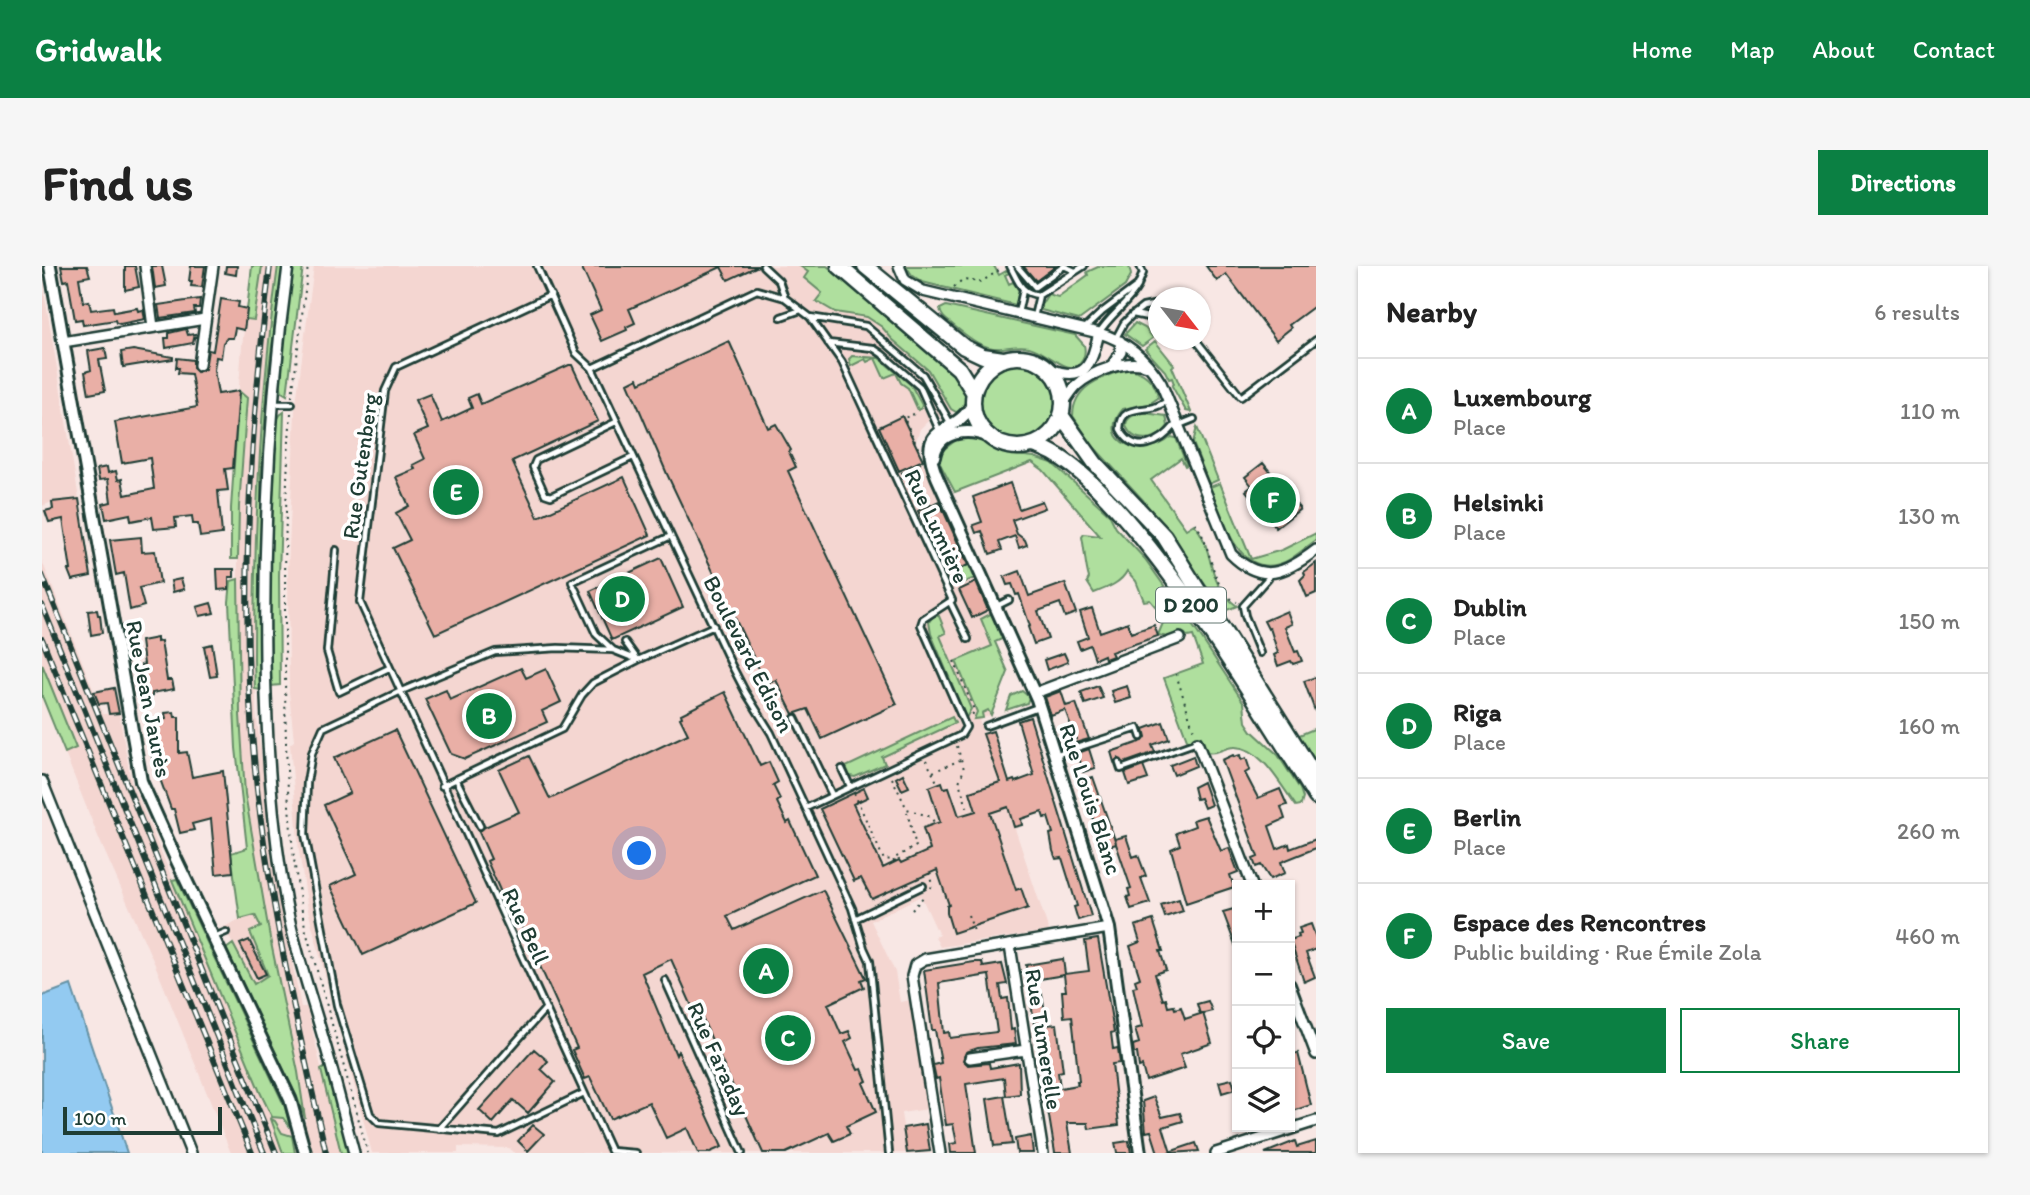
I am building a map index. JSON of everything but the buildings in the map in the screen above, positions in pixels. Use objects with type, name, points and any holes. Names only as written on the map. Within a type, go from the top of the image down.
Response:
[{"type":"main road","points":[[839,266],[959,369],[973,398],[978,422],[989,437],[1010,446],[1033,445],[1052,432],[1062,410],[1060,385],[1050,369],[1039,361],[1026,357],[1003,359],[970,351],[865,266]]},
{"type":"main road","points":[[973,398],[982,374],[1003,359]]},
{"type":"main road","name":"D 200","points":[[1062,410],[1095,463],[1164,536],[1316,778]]},
{"type":"main road","name":"D 200","points":[[1033,445],[1063,458],[1096,487],[1131,526],[1203,623],[1316,797]]},
{"type":"street","name":"Rue Jean Jaurès","points":[[50,266],[141,781],[290,1099],[305,1153]]},
{"type":"street","points":[[145,266],[153,327]]},
{"type":"street","points":[[199,365],[213,266]]},
{"type":"street","points":[[288,266],[272,404],[266,494],[264,586],[271,794],[284,892],[299,960],[324,1038],[354,1153]]},
{"type":"street","points":[[899,266],[905,280],[917,289],[1099,333],[1136,351],[1161,383],[1190,467],[1231,554],[1248,568],[1269,573],[1292,567],[1316,550]]},
{"type":"street","points":[[63,342],[205,319]]},
{"type":"street","points":[[1050,369],[1067,375],[1085,370],[1093,356],[1099,333]]},
{"type":"street","points":[[1109,369],[1122,348],[1118,340]]},
{"type":"street","points":[[1062,410],[1078,384],[1109,369],[1130,362],[1151,368]]},
{"type":"street","points":[[943,434],[965,415],[973,398]]},
{"type":"street","points":[[943,434],[965,431],[989,437]]},
{"type":"street","name":"Rue Louis Blanc","points":[[943,434],[932,439],[929,450],[937,477],[1040,706],[1109,928],[1137,1096],[1140,1153]]},
{"type":"street","points":[[1035,693],[1180,638]]},
{"type":"street","points":[[1197,742],[1250,880]]},
{"type":"street","points":[[42,781],[191,1153]]},
{"type":"street","name":"Rue Tumerelle","points":[[1043,1153],[1010,946],[1109,928]]},
{"type":"street","points":[[940,1153],[913,969],[917,962],[1010,946]]},
{"type":"street","points":[[1295,1002],[1307,1042],[1316,1054]]},
{"type":"street","points":[[970,1058],[1026,1050]]},
{"type":"street","points":[[1216,1153],[1316,1121]]},
{"type":"lane","name":"Boulevard Edison","points":[[537,266],[576,353],[592,368],[746,694],[771,733],[855,919],[869,959],[889,1153]]},
{"type":"lane","points":[[763,266],[779,281],[785,298]]},
{"type":"lane","points":[[1007,266],[1023,290],[1039,295],[1084,266]]},
{"type":"lane","points":[[1017,266],[1035,287],[1064,266],[1075,271]]},
{"type":"lane","points":[[1099,333],[1107,320],[1128,301],[1138,285],[1143,273],[1140,266]]},
{"type":"lane","points":[[1084,330],[1102,312],[1138,285]]},
{"type":"lane","points":[[592,368],[757,290],[785,298],[810,317],[866,326],[923,375],[951,425]]},
{"type":"lane","points":[[1018,313],[1023,290]]},
{"type":"lane","name":"Rue Gutenberg","points":[[399,692],[360,601],[385,391],[396,367],[551,295]]},
{"type":"lane","points":[[1034,317],[1039,295]]},
{"type":"lane","points":[[1118,340],[1120,328],[1133,314],[1148,306]]},
{"type":"lane","points":[[780,317],[801,310]]},
{"type":"lane","points":[[1133,314],[1148,317]]},
{"type":"lane","name":"Rue Lumière","points":[[810,317],[842,362],[952,600],[923,619],[921,625],[966,729]]},
{"type":"lane","points":[[1204,350],[1241,397],[1316,340]]},
{"type":"lane","points":[[827,343],[873,348],[882,354],[920,387],[943,434]]},
{"type":"lane","points":[[1168,401],[1155,407],[1129,411],[1122,418],[1120,429],[1130,441],[1147,444],[1163,438],[1177,424],[1194,419]]},
{"type":"lane","points":[[272,404],[292,404]]},
{"type":"lane","points":[[616,422],[536,460],[533,467],[545,494],[551,496],[632,457]]},
{"type":"lane","points":[[613,650],[596,634],[572,582],[671,536]]},
{"type":"lane","points":[[337,550],[327,651],[339,692],[389,668]]},
{"type":"lane","points":[[1260,653],[1245,615],[1245,603],[1268,578],[1269,573]]},
{"type":"lane","points":[[997,607],[1009,600]]},
{"type":"lane","points":[[950,602],[968,639]]},
{"type":"lane","points":[[442,786],[562,729],[582,695],[593,683],[714,626]]},
{"type":"lane","points":[[625,642],[638,660]]},
{"type":"lane","points":[[584,1093],[499,1134],[379,1123],[370,1114],[337,1005],[305,834],[309,772],[312,753],[323,728],[399,692],[495,652],[558,648],[613,650],[638,660]]},
{"type":"lane","name":"Rue Bell","points":[[399,692],[611,1151],[636,1153]]},
{"type":"lane","points":[[986,726],[1040,706]]},
{"type":"lane","points":[[795,718],[832,795]]},
{"type":"lane","points":[[1055,755],[1138,728],[1141,737]]},
{"type":"lane","points":[[806,808],[954,738],[966,729]]},
{"type":"lane","points":[[1119,763],[1121,769],[1197,742]]},
{"type":"lane","points":[[842,769],[850,786]]},
{"type":"lane","points":[[456,779],[480,825]]},
{"type":"lane","points":[[855,919],[923,886]]},
{"type":"lane","points":[[213,938],[226,932]]},
{"type":"lane","name":"Rue Faraday","points":[[665,980],[742,1153]]},
{"type":"lane","points":[[439,1129],[545,1009]]},
{"type":"path","points":[[307,266],[292,404],[285,550],[289,825],[306,931],[368,1153]]},
{"type":"path","points":[[951,298],[953,288],[962,280],[981,282],[1007,266]]},
{"type":"path","points":[[914,414],[904,418],[926,466]]},
{"type":"path","points":[[900,473],[923,462]]},
{"type":"path","points":[[1195,523],[1204,533],[1211,563],[1223,591],[1234,601],[1245,603]]},
{"type":"path","points":[[954,661],[974,710],[966,729]]},
{"type":"path","points":[[1175,674],[1197,742]]},
{"type":"path","points":[[954,738],[964,769],[959,782],[969,813]]},
{"type":"path","points":[[923,752],[938,784]]},
{"type":"path","points":[[932,772],[961,760]]},
{"type":"path","points":[[850,786],[884,860],[893,861],[916,846],[907,810],[888,769]]},
{"type":"path","points":[[907,810],[931,817],[936,824]]},
{"type":"path","points":[[968,915],[974,931]]},
{"type":"shaded area","points":[[252,266],[278,266],[266,360],[259,447],[254,568],[256,713],[279,896],[301,1007],[307,1007],[341,1153],[231,1153],[42,696],[42,561],[103,714],[119,713],[131,781],[263,1093],[288,1127],[306,1122],[298,1069],[224,927],[240,919],[233,872],[247,848],[236,748],[229,602],[231,581],[238,579],[238,559],[231,559],[233,468],[242,346]]},
{"type":"shaded area","points":[[314,266],[816,266],[941,370],[959,409],[928,421],[920,429],[916,441],[923,462],[1004,638],[995,642],[1008,672],[991,715],[979,720],[1049,931],[940,947],[935,937],[939,935],[921,896],[871,921],[895,972],[900,1002],[911,1000],[928,1109],[901,1113],[907,1153],[515,1153],[509,1148],[458,1147],[458,1153],[372,1153],[308,910],[299,851],[290,744],[294,741],[289,692],[288,570],[295,411]]},
{"type":"shaded area","points":[[42,279],[79,499],[42,506]]},
{"type":"green space","points":[[252,266],[262,266],[254,320],[246,319]]},
{"type":"green space","points":[[278,266],[283,266],[269,368],[261,474],[261,690],[255,689],[255,561],[262,413]]},
{"type":"green space","points":[[293,266],[303,266],[287,395],[282,392],[279,378]]},
{"type":"green space","points":[[800,266],[827,266],[845,281],[859,288],[957,375],[966,397],[961,411],[951,409],[928,370],[882,327],[867,317],[835,312],[816,301],[822,293],[804,278],[808,272]]},
{"type":"green space","points":[[906,266],[994,266],[999,275],[1008,270],[1009,273],[1005,275],[1009,284],[1013,282],[1019,291],[1016,305],[922,282],[912,275]]},
{"type":"green space","points":[[1100,266],[1129,266],[1131,275],[1125,286],[1079,320],[1041,310],[1048,294],[1058,297],[1088,275],[1087,272]]},
{"type":"green space","points":[[946,306],[1075,335],[1084,345],[1084,358],[1077,366],[1070,367],[1029,347],[995,348],[982,345],[945,318],[940,309]]},
{"type":"green space","points":[[1135,323],[1148,332],[1148,342],[1142,346],[1125,334]]},
{"type":"green space","points":[[1148,347],[1148,350],[1162,350],[1174,365],[1172,367],[1191,412],[1186,411],[1172,386],[1172,378],[1169,379],[1145,349]]},
{"type":"green space","points":[[852,356],[879,358],[911,385],[922,405],[921,408],[918,410],[908,388],[901,383],[896,373],[884,378],[875,358],[867,362],[865,359],[851,366],[849,359]]},
{"type":"green space","points":[[1018,363],[1033,366],[1045,374],[1053,386],[1056,401],[1053,416],[1045,428],[1033,436],[1018,439],[1003,436],[991,428],[983,416],[980,401],[983,386],[991,374],[1003,366]]},
{"type":"green space","points":[[1126,369],[1138,371],[1148,378],[1155,387],[1158,398],[1149,404],[1123,409],[1116,421],[1115,431],[1119,439],[1137,447],[1149,447],[1161,444],[1171,437],[1176,438],[1187,465],[1185,466],[1181,458],[1151,480],[1186,529],[1194,524],[1201,534],[1219,587],[1237,606],[1222,612],[1143,500],[1093,446],[1073,416],[1074,406],[1083,390],[1099,379]]},
{"type":"green space","points":[[239,391],[247,398],[238,559],[231,559],[231,508]]},
{"type":"green space","points":[[284,412],[279,576],[280,685],[271,686],[269,541],[275,424]]},
{"type":"green space","points":[[1145,413],[1166,416],[1168,426],[1152,438],[1135,436],[1126,423],[1132,416]]},
{"type":"green space","points":[[1197,427],[1218,480],[1209,484],[1193,443]]},
{"type":"green space","points":[[960,437],[979,438],[1006,454],[1034,457],[1052,463],[1109,514],[1116,528],[1145,559],[1202,639],[1244,703],[1246,722],[1278,755],[1300,789],[1303,798],[1301,805],[1296,806],[1262,760],[1253,753],[1234,747],[1207,752],[1201,737],[1188,742],[1164,678],[1203,664],[1193,636],[1188,637],[1185,634],[1173,638],[1158,635],[1165,618],[1150,600],[1144,601],[1136,581],[1127,571],[1117,582],[1094,593],[1087,582],[1089,578],[1082,537],[1084,534],[1100,536],[1043,470],[1032,462],[955,492],[939,462],[943,450]]},
{"type":"green space","points":[[1220,483],[1251,559],[1282,550],[1316,533],[1316,540],[1285,562],[1269,566],[1255,563],[1244,555],[1227,530],[1210,487]]},
{"type":"green space","points":[[971,564],[977,577],[963,583],[957,570]]},
{"type":"green space","points":[[238,579],[240,715],[245,794],[305,1118],[226,949],[233,944],[254,984],[268,975],[250,932],[261,927],[255,915],[240,919],[231,853],[247,848],[236,748],[229,602],[231,581]]},
{"type":"green space","points":[[994,612],[1004,638],[995,642],[1008,672],[991,715],[988,710],[982,713],[983,718],[974,719],[977,712],[956,661],[992,646],[981,619]]},
{"type":"green space","points":[[933,616],[939,616],[946,633],[940,636],[971,709],[966,718],[931,634],[929,622]]},
{"type":"green space","points":[[42,664],[76,748],[65,753],[42,696]]},
{"type":"green space","points":[[1022,691],[1029,697],[1027,703],[1006,710],[1011,696]]},
{"type":"green space","points":[[952,717],[955,723],[882,757],[885,764],[855,777],[850,776],[846,767]]},
{"type":"green space","points":[[1316,728],[1316,767],[1297,736]]},
{"type":"green space","points":[[177,879],[285,1107],[290,1127],[283,1118],[272,1117],[260,1092],[172,880]]},
{"type":"green space","points":[[326,1067],[349,1153],[341,1153],[321,1070]]},
{"type":"green space","points":[[271,1119],[282,1133],[292,1136],[295,1153],[283,1153]]},
{"type":"water","points":[[71,985],[127,1153],[42,1153],[42,996]]},
{"type":"railway","points":[[270,266],[256,396],[248,527],[251,724],[263,835],[278,926],[326,1153]]},
{"type":"railway","points":[[42,575],[276,1153]]},
{"type":"railway","points":[[42,605],[264,1153]]},
{"type":"railway","points":[[42,639],[252,1153]]},
{"type":"place","name":"Berlin","points":[[456,492]]},
{"type":"place","name":"Espace des Rencontres","points":[[1273,500]]},
{"type":"place","name":"Riga","points":[[622,599]]},
{"type":"place","name":"Helsinki","points":[[489,716]]},
{"type":"place","name":"Luxembourg","points":[[766,971]]},
{"type":"place","name":"Dublin","points":[[788,1038]]}]
